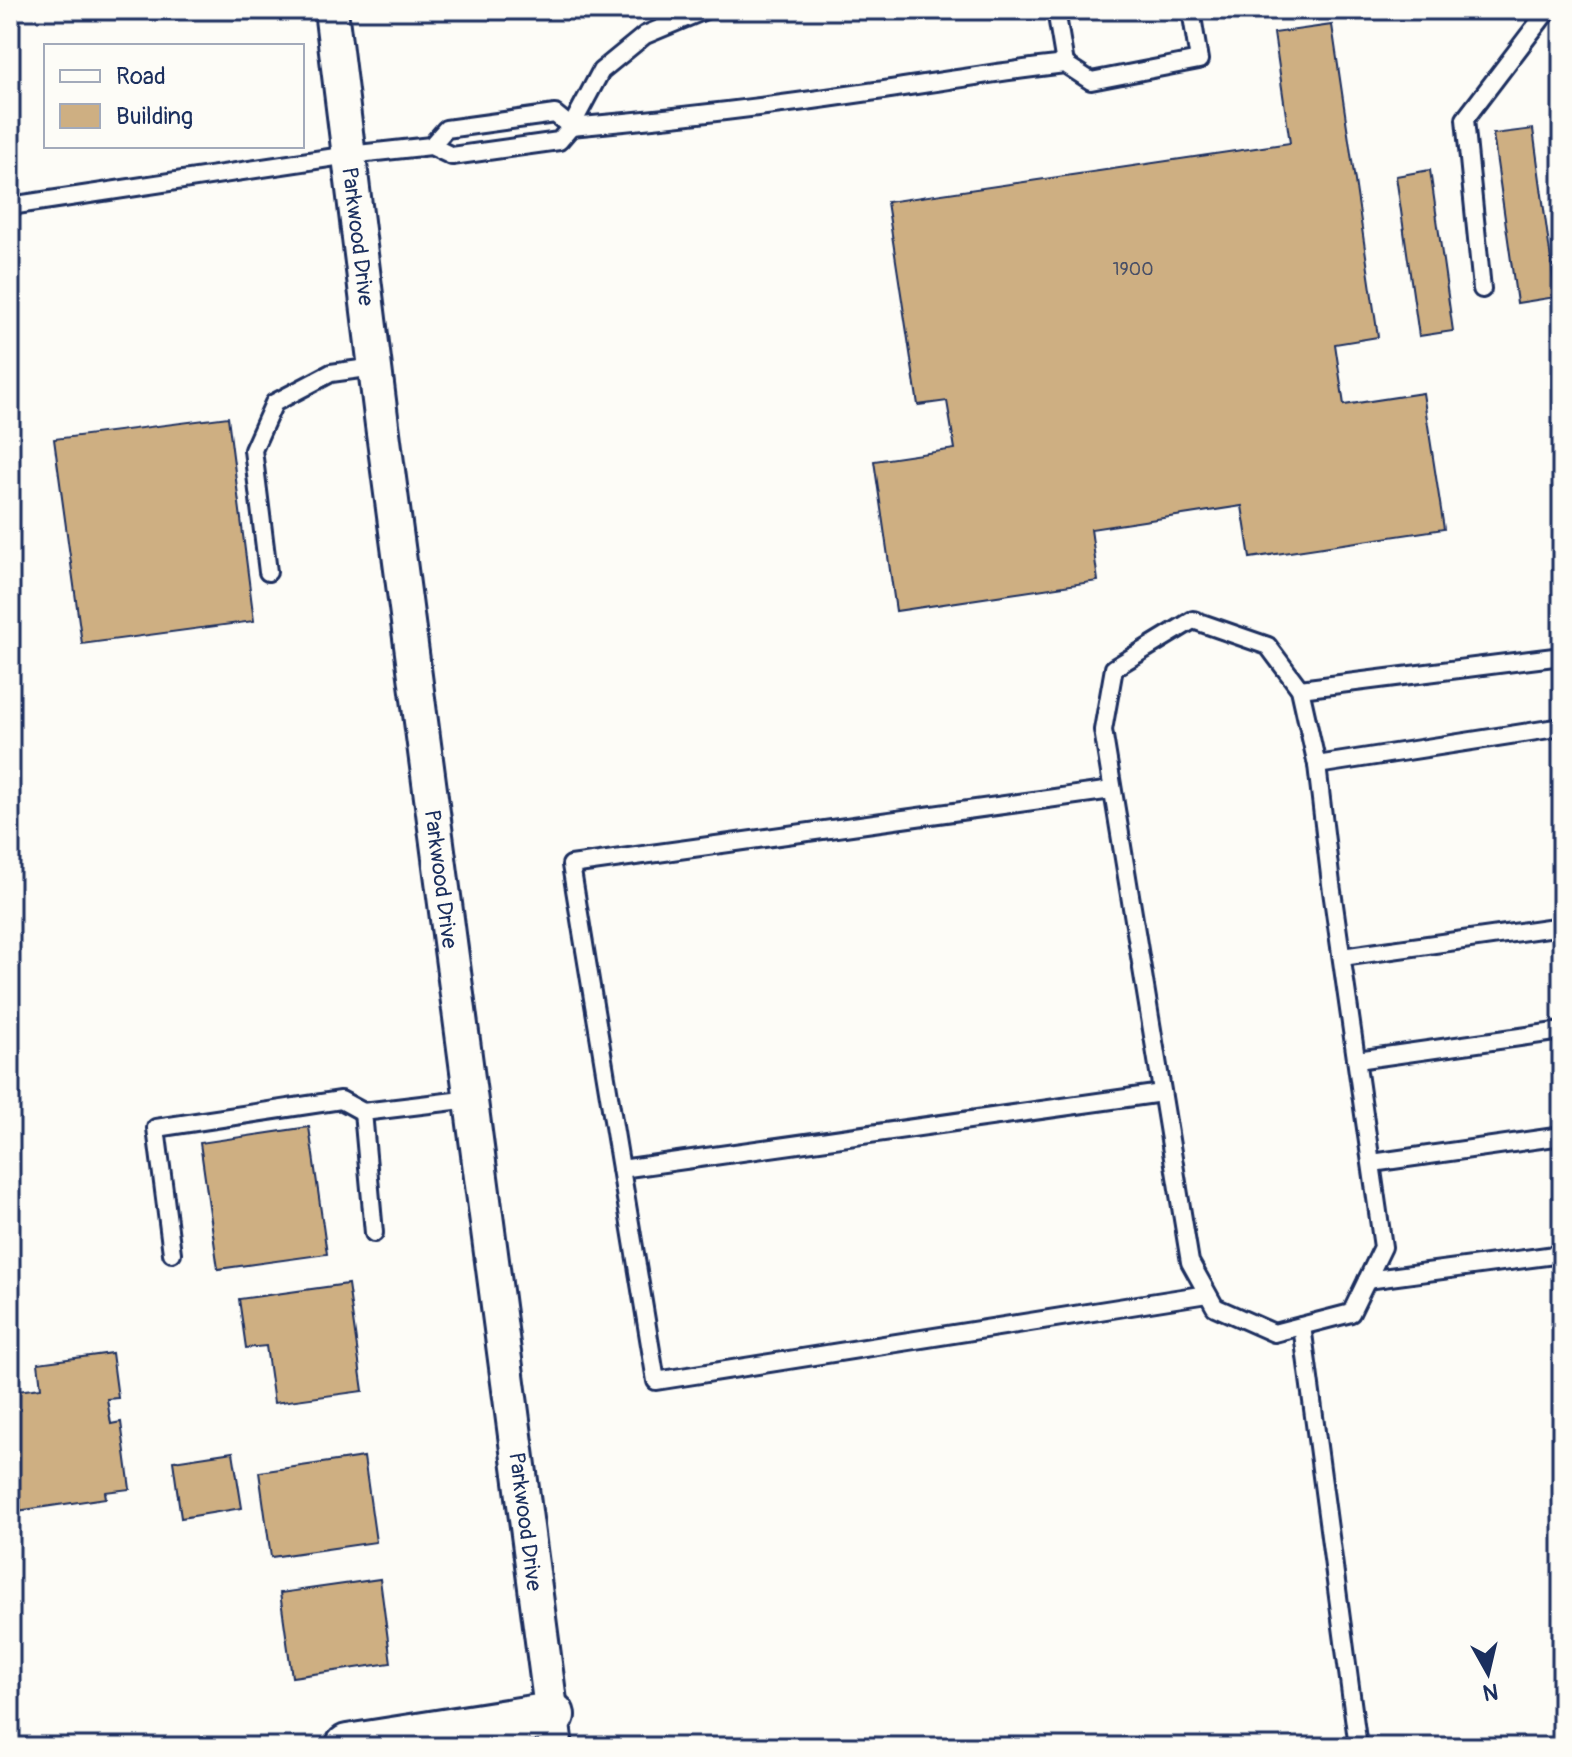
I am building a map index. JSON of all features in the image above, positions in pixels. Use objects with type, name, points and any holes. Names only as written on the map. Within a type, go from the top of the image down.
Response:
[{"type":"street","name":"Parkwood Drive","points":[[331,10],[554,1731]]},
{"type":"street","points":[[348,1747],[554,1731]]},
{"type":"lane","points":[[10,206],[349,155],[431,146],[452,156],[559,141],[571,127],[601,71],[645,35],[705,10]]},
{"type":"lane","points":[[1056,10],[1065,64]]},
{"type":"lane","points":[[431,146],[446,129],[555,114],[571,127],[666,118],[1065,64],[1091,81],[1199,60],[1191,10]]},
{"type":"lane","points":[[1482,289],[1465,119],[1548,10]]},
{"type":"lane","points":[[268,572],[253,450],[274,403],[331,373],[375,367]]},
{"type":"lane","points":[[1193,620],[1268,646],[1300,689],[1317,765],[1383,1247],[1351,1313],[1274,1333],[1215,1307],[1190,1262],[1103,730],[1114,668],[1193,620]]},
{"type":"lane","points":[[1300,689],[1562,656]]},
{"type":"lane","points":[[1317,765],[1562,727]]},
{"type":"lane","points":[[1112,790],[571,865],[656,1381],[1207,1294]]},
{"type":"lane","points":[[1342,957],[1562,926]]},
{"type":"lane","points":[[1357,1060],[1562,1031]]},
{"type":"lane","points":[[621,1169],[1162,1093]]},
{"type":"lane","points":[[172,1253],[156,1128],[341,1100],[363,1112],[471,1099]]},
{"type":"lane","points":[[363,1112],[374,1233]]},
{"type":"lane","points":[[1372,1163],[1562,1136]]},
{"type":"lane","points":[[1367,1280],[1562,1254]]},
{"type":"lane","points":[[1302,1326],[1358,1747]]},
{"type":"building","points":[[1332,25],[1378,337],[1335,344],[1344,405],[1423,393],[1444,529],[1250,558],[1242,506],[1091,529],[1098,581],[896,611],[874,461],[955,449],[947,401],[918,405],[887,202],[1290,143],[1274,33]]},
{"type":"building","points":[[1533,129],[1556,297],[1517,303],[1493,134]]},
{"type":"building","points":[[1430,170],[1453,331],[1419,336],[1396,176]]},
{"type":"building","points":[[228,417],[254,621],[82,644],[54,439]]},
{"type":"building","points":[[309,1127],[327,1254],[218,1269],[200,1143]]},
{"type":"building","points":[[348,1284],[363,1391],[274,1403],[266,1346],[246,1348],[239,1299]]},
{"type":"building","points":[[112,1353],[118,1398],[107,1399],[111,1424],[121,1422],[130,1489],[105,1492],[106,1498],[10,1512],[10,1392],[41,1388],[38,1363]]},
{"type":"building","points":[[233,1452],[242,1508],[181,1518],[173,1461]]},
{"type":"building","points":[[364,1457],[376,1542],[271,1557],[259,1472]]},
{"type":"building","points":[[380,1579],[391,1663],[292,1677],[280,1593]]}]
